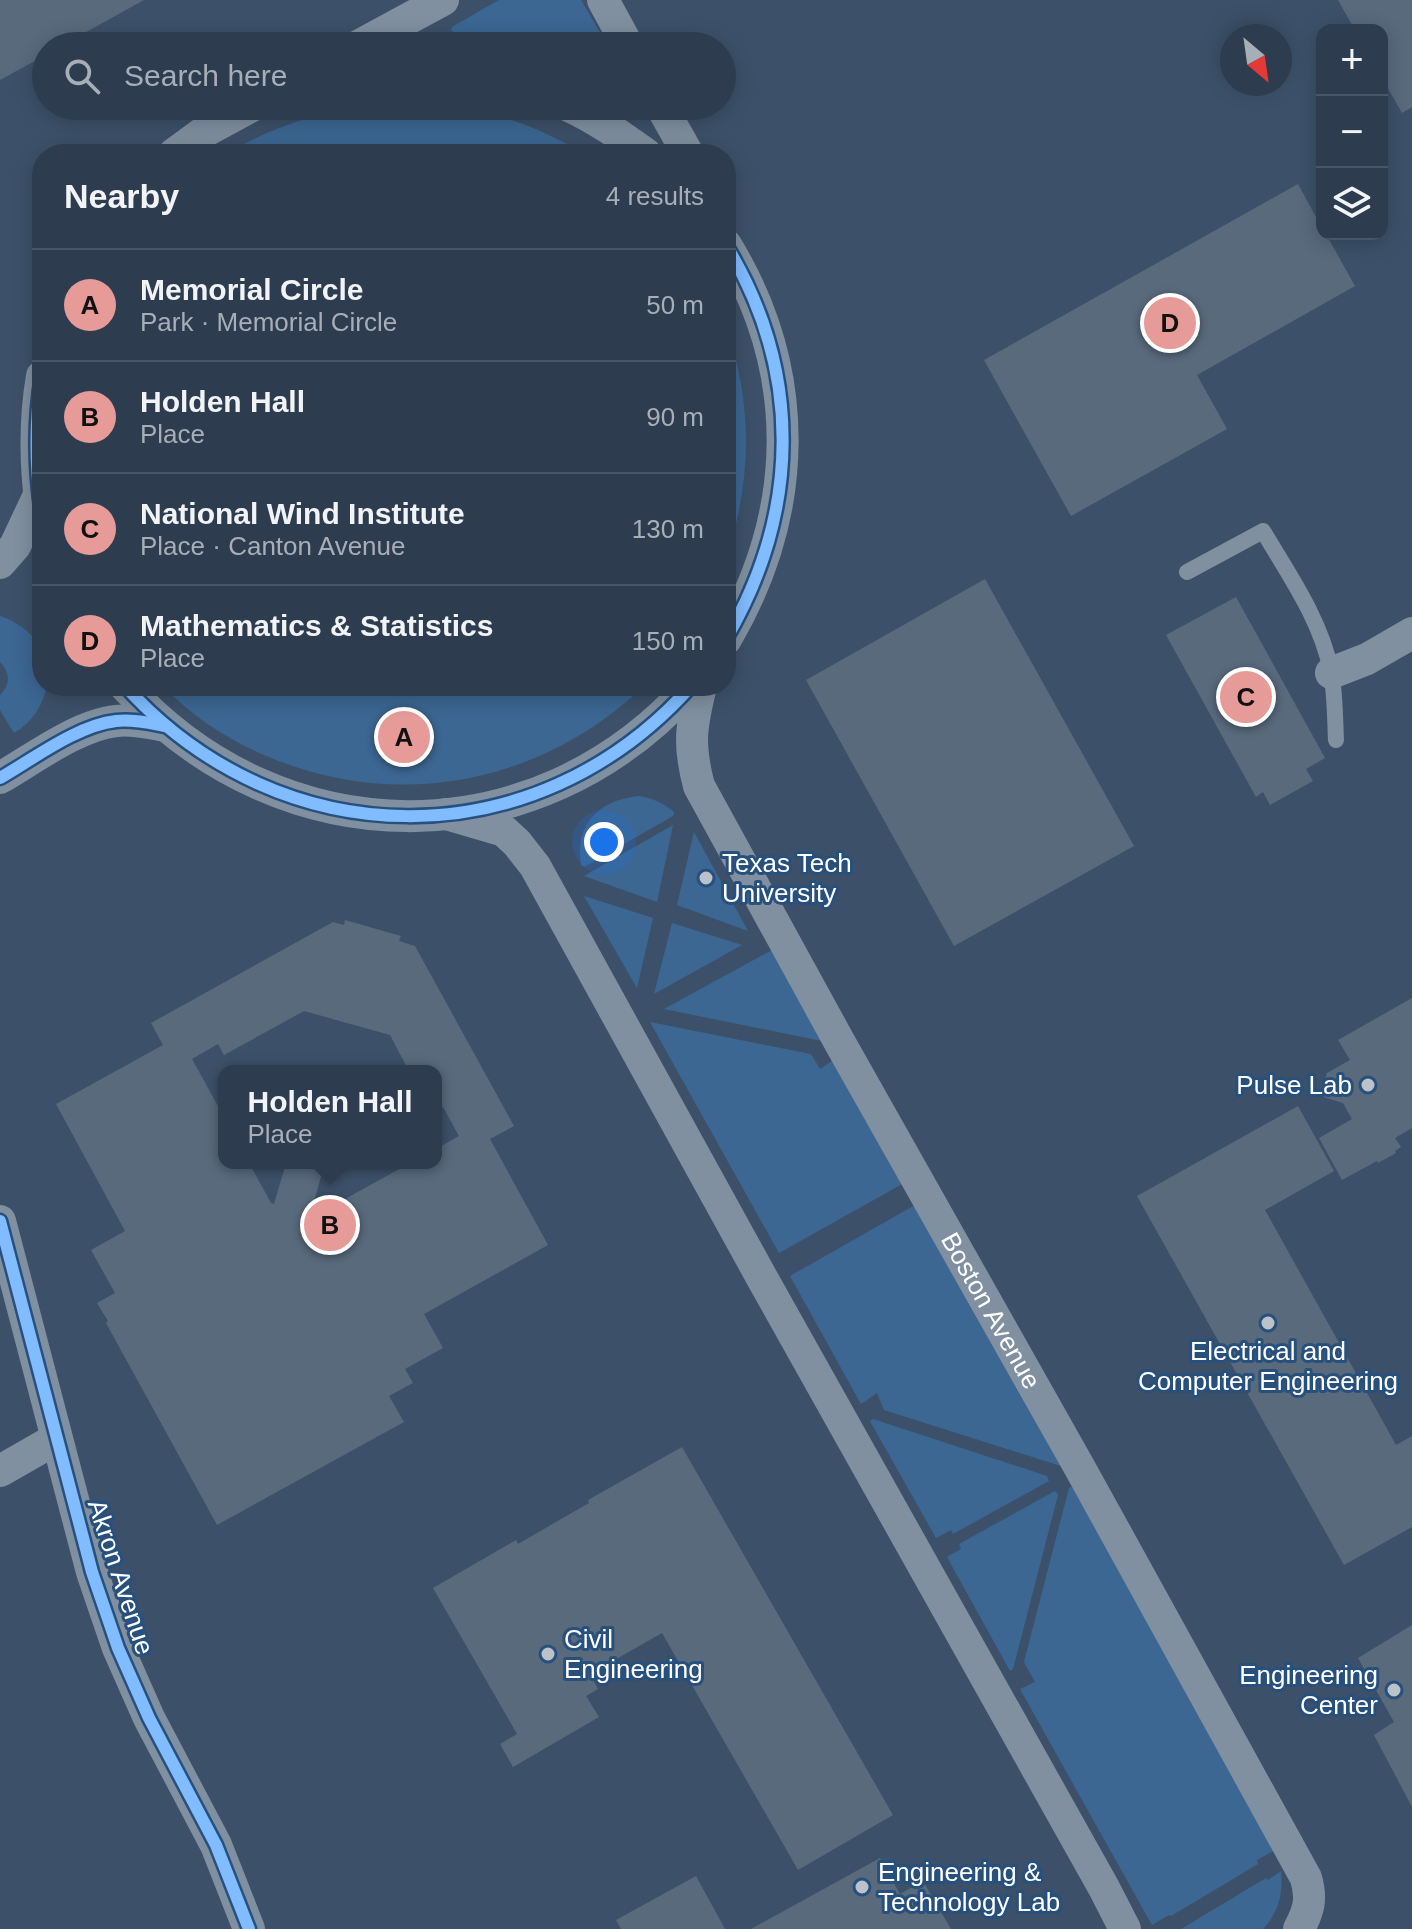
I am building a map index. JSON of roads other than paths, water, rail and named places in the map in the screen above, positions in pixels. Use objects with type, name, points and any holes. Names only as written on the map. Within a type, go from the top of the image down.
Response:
[{"type":"street","points":[[384,32],[443,0]]},
{"type":"street","points":[[603,0],[620,32]]},
{"type":"street","points":[[188,144],[225,120]]},
{"type":"street","points":[[596,120],[632,144]]},
{"type":"street","points":[[669,120],[682,144]]},
{"type":"street","points":[[736,264],[758,306],[775,369],[782,417],[781,478],[776,514],[755,584],[736,620]]},
{"type":"street","points":[[0,563],[32,519]]},
{"type":"street","points":[[1331,673],[1367,659],[1412,633]]},
{"type":"street","points":[[134,696],[200,753],[265,788],[336,809],[409,816],[483,808],[553,787],[618,751],[682,696]]},
{"type":"street","name":"Boston Avenue","points":[[699,696],[692,723],[691,756],[699,786],[1306,1878],[1310,1892],[1308,1909],[1299,1929]]},
{"type":"street","points":[[0,778],[97,725],[118,720],[165,726]]},
{"type":"street","points":[[446,814],[504,831],[535,866],[1125,1929]]},
{"type":"street","name":"Akron Avenue","points":[[0,1221],[92,1572],[118,1648],[149,1718],[216,1845],[249,1929]]},
{"type":"street","points":[[0,1471],[56,1439]]},
{"type":"lane","points":[[1187,572],[1263,531],[1322,640],[1331,673],[1336,740]]},
{"type":"place","name":"Mathematics & Statistics","points":[[1170,323]]},
{"type":"place","name":"National Wind Institute","points":[[1246,697]]},
{"type":"place","name":"Memorial Circle","points":[[404,737]]},
{"type":"place","name":"Texas Tech University","points":[[706,878]]},
{"type":"place","name":"Pulse Lab","points":[[1368,1085]]},
{"type":"place","name":"Holden Hall","points":[[330,1225]]},
{"type":"place","name":"Electrical and Computer Engineering","points":[[1268,1323]]},
{"type":"place","name":"Civil Engineering","points":[[548,1654]]},
{"type":"place","name":"Engineering Center","points":[[1394,1690]]},
{"type":"place","name":"Engineering & Technology Lab","points":[[862,1887]]}]
